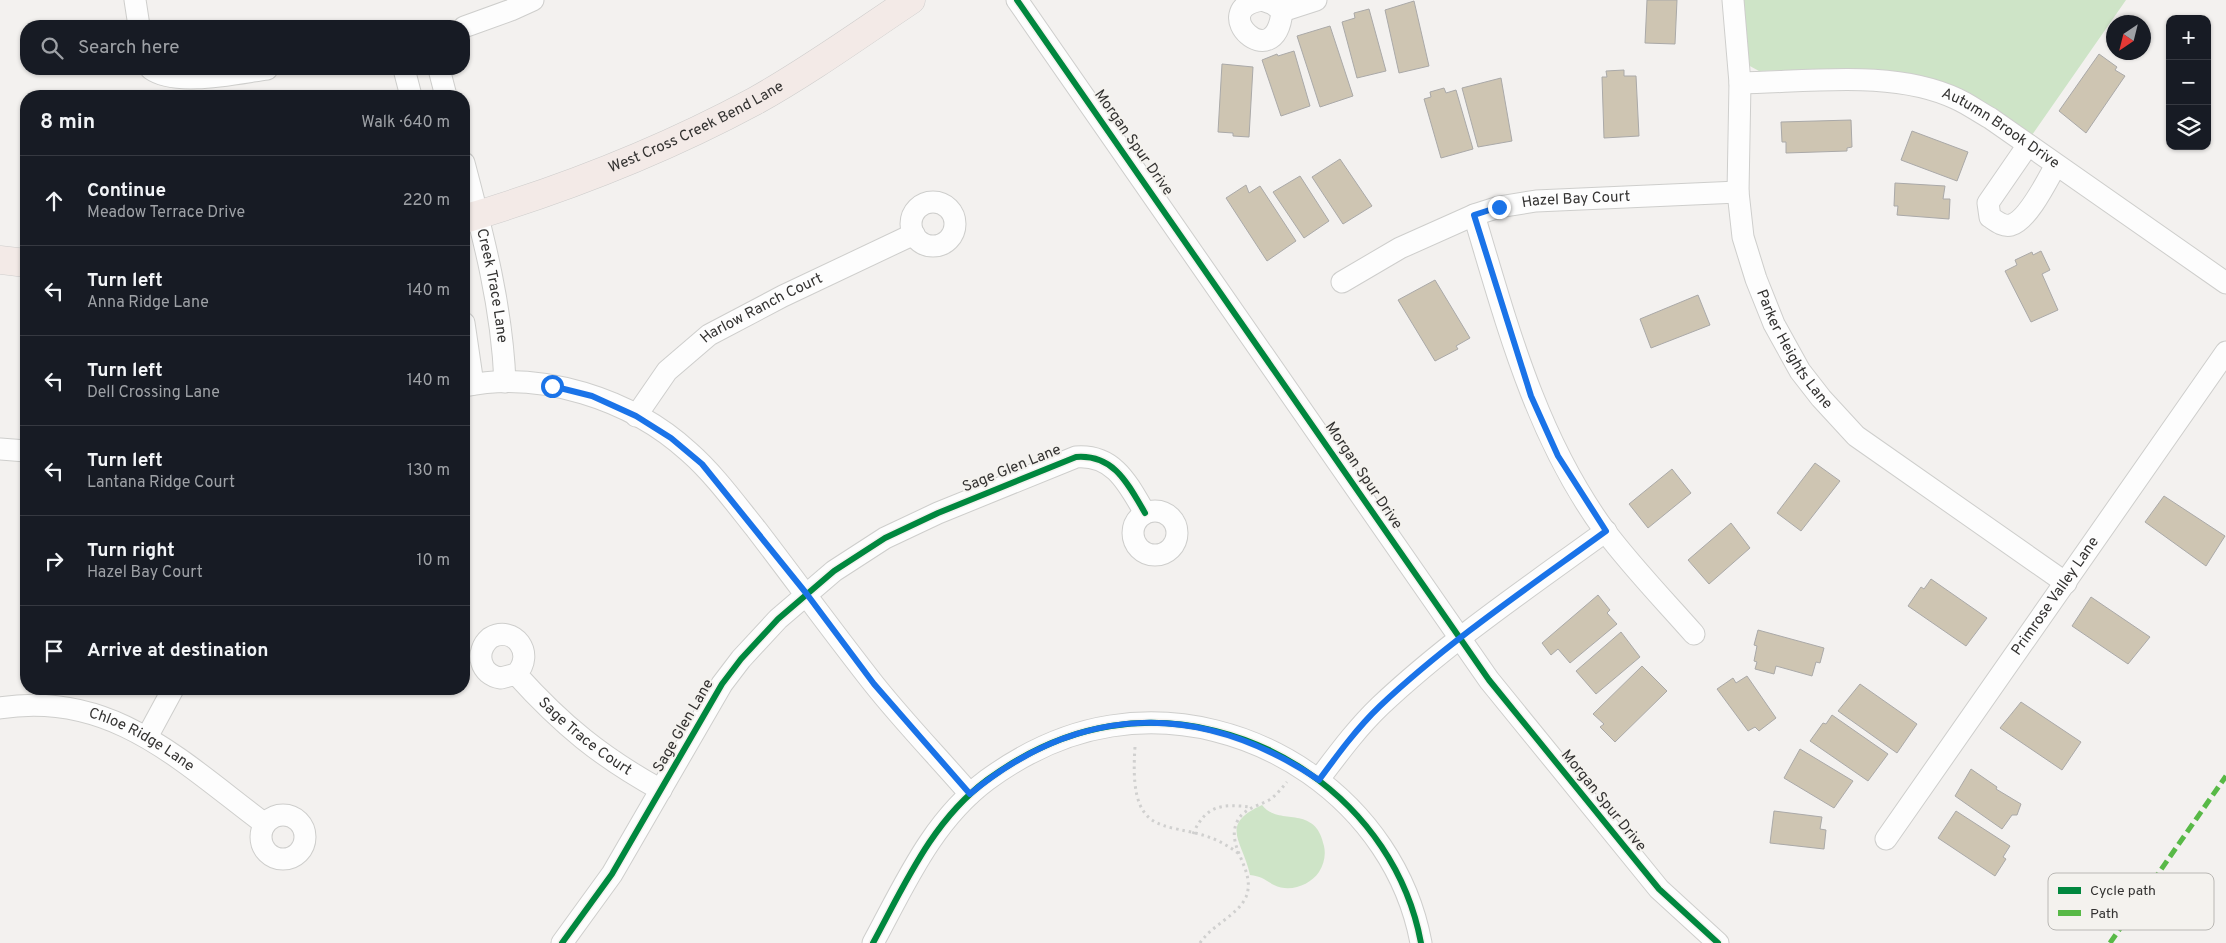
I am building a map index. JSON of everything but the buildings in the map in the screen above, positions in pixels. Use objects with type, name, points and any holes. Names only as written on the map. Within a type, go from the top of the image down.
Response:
[{"type":"main road","name":"West Cross Creek Bend Lane","points":[[471,217],[586,180],[679,140],[757,100],[912,0]]},
{"type":"main road","points":[[0,260],[20,262]]},
{"type":"street","points":[[135,0],[138,20]]},
{"type":"street","points":[[470,25],[533,0]]},
{"type":"street","name":"Morgan Spur Drive","points":[[1017,0],[1489,680],[1659,890],[1718,943]]},
{"type":"street","points":[[1282,11],[1316,0]]},
{"type":"street","name":"Parker Heights Lane","points":[[1733,0],[1740,83],[1738,192],[1743,237],[1774,324],[1800,371],[1821,398],[1856,436],[1892,463],[2066,582]]},
{"type":"street","points":[[165,75],[190,78],[216,75]]},
{"type":"street","points":[[406,75],[409,90]]},
{"type":"street","points":[[441,75],[444,90]]},
{"type":"street","name":"Autumn Brook Drive","points":[[1740,83],[1873,80],[1913,85],[1956,98],[1990,118],[2226,284]]},
{"type":"street","points":[[2028,145],[1988,204],[1990,217],[1998,224],[2010,226],[2021,219],[2056,166]]},
{"type":"street","name":"Hazel Bay Court","points":[[1342,282],[1400,248],[1474,215],[1499,207],[1536,201],[1738,192]]},
{"type":"street","points":[[1474,215],[1531,396],[1558,456],[1606,531],[1694,634]]},
{"type":"street","name":"Creek Trace Lane","points":[[471,217],[498,304],[505,382]]},
{"type":"street","name":"Harlow Ranch Court","points":[[636,416],[667,371],[709,336],[775,300],[914,234]]},
{"type":"street","name":"Primrose Valley Lane","points":[[1886,839],[2226,352]]},
{"type":"street","points":[[470,385],[505,382],[572,390],[611,404],[636,416],[671,438],[702,464],[806,593],[874,684],[970,794]]},
{"type":"street","points":[[0,450],[20,451]]},
{"type":"street","name":"Sage Glen Lane","points":[[562,943],[612,874],[706,709],[727,678],[759,638],[806,593],[834,571],[885,538],[938,513],[1071,459],[1095,458],[1112,466],[1125,479],[1145,513]]},
{"type":"street","points":[[1319,780],[1353,736],[1380,707],[1459,639],[1606,531]]},
{"type":"street","name":"Sage Trace Court","points":[[516,674],[575,734],[613,763],[661,790]]},
{"type":"street","points":[[147,736],[170,695]]},
{"type":"street","name":"Chloe Ridge Lane","points":[[0,708],[34,704],[69,707],[114,720],[147,736],[265,824]]},
{"type":"street","points":[[873,943],[924,850],[945,820],[970,794],[1003,769],[1048,744],[1091,730],[1146,723],[1192,725],[1237,737],[1285,758],[1319,780],[1357,814],[1378,841],[1404,888],[1421,943]]},
{"type":"path","points":[[1135,747],[1133,782],[1142,810],[1164,827],[1214,838],[1240,854]]},
{"type":"path","points":[[1200,943],[1210,930],[1236,909],[1246,895],[1248,875],[1234,837],[1235,827],[1243,814],[1276,795],[1292,776]]},
{"type":"path","points":[[1193,834],[1204,816],[1218,807],[1227,805],[1252,808]]},
{"type":"green space","points":[[1743,0],[2126,0],[2116,15],[2106,15],[2106,29],[2032,135],[1922,77],[1894,71],[1863,69],[1759,71],[1748,65]]},
{"type":"green space","points":[[1262,805],[1277,815],[1305,820],[1320,833],[1325,849],[1323,863],[1315,877],[1305,884],[1293,888],[1280,887],[1260,877],[1250,875],[1239,843],[1237,827],[1249,812]]},
{"type":"marked path","points":[[2159,873],[2226,776]]},
{"type":"marked path","points":[[2110,943],[2119,930]]},
{"type":"cycle path","points":[[1017,0],[1489,680],[1659,889],[1718,943]]},
{"type":"cycle path","points":[[562,943],[612,874],[722,684],[741,659],[778,619],[834,571],[885,538],[938,513],[1076,457],[1089,457],[1100,460],[1110,466],[1126,482],[1145,513]]},
{"type":"cycle path","points":[[873,943],[909,876],[935,834],[950,814],[987,780],[1016,761],[1062,739],[1111,726],[1164,723],[1215,731],[1264,748],[1309,773],[1349,807],[1381,847],[1406,892],[1421,943]]},
{"type":"route","points":[[552,386],[592,396],[611,404],[656,427],[688,450],[714,477],[806,593],[874,684],[970,794],[1003,769],[1031,752],[1063,738],[1111,726],[1161,722],[1192,725],[1237,737],[1285,758],[1319,780],[1353,736],[1380,707],[1417,674],[1459,639],[1606,531],[1558,456],[1531,396],[1474,215],[1499,207]]}]
